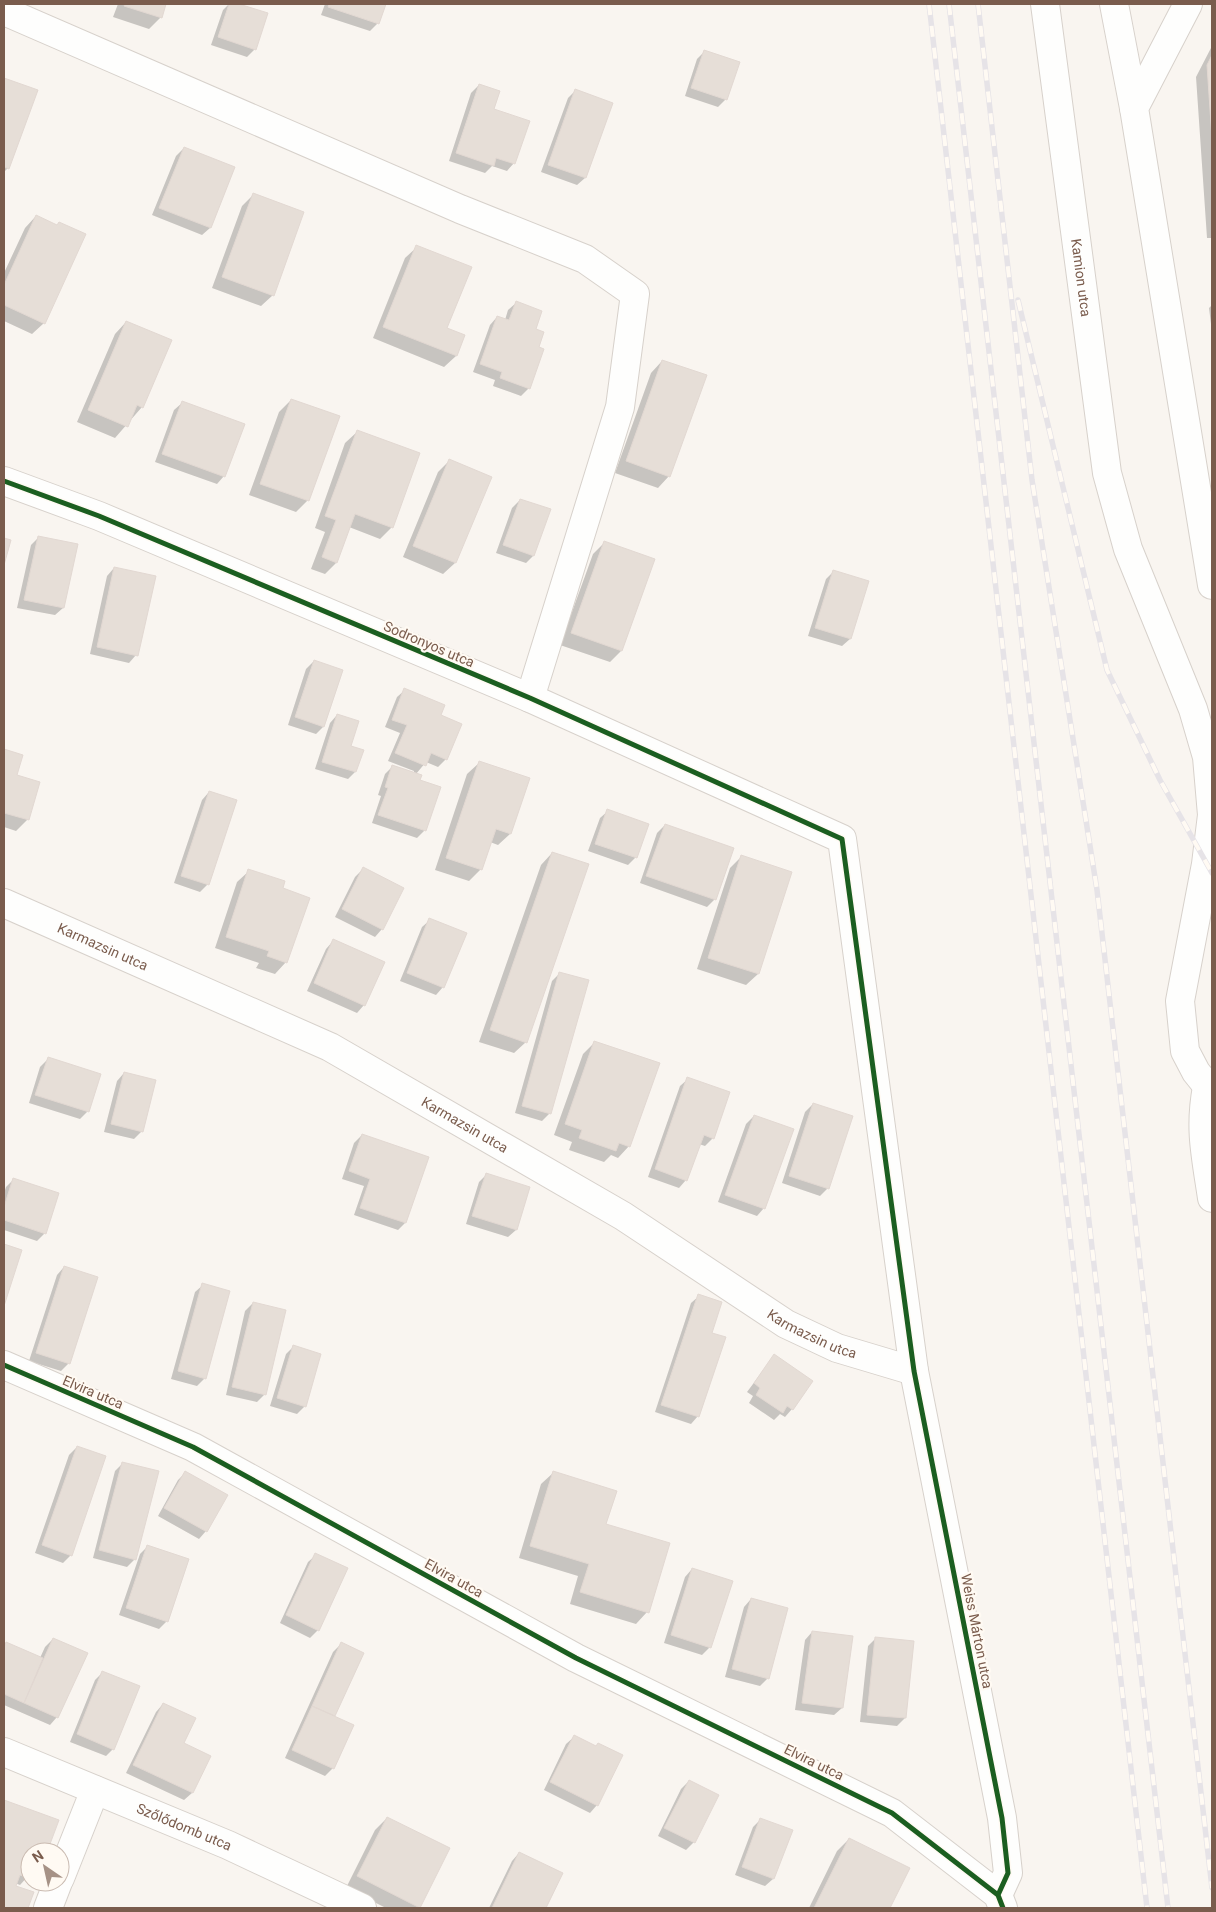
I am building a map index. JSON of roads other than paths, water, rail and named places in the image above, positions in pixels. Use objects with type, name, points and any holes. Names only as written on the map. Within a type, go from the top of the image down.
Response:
[{"type":"street","name":"Kamion utca","points":[[1045,4],[1107,473],[1128,549],[1193,709],[1207,757],[1212,815],[1206,864],[1180,1001],[1185,1051],[1196,1072],[1210,1090]]},
{"type":"street","points":[[1114,4],[1134,108],[1212,585]]},
{"type":"street","points":[[1134,108],[1188,4]]},
{"type":"street","points":[[4,11],[460,208],[586,259],[636,294],[620,406],[530,698]]},
{"type":"street","name":"Sodronyos utca","points":[[4,481],[99,516],[530,698],[842,839]]},
{"type":"street","name":"Weiss Márton utca","points":[[842,839],[914,1371],[1002,1818],[1008,1873],[1000,1902]]},
{"type":"street","name":"Karmazsin utca","points":[[4,903],[330,1047],[623,1216],[786,1324],[837,1348],[914,1371]]},
{"type":"street","points":[[1210,1090],[1202,1113],[1203,1138],[1212,1198]]},
{"type":"street","name":"Elvira utca","points":[[4,1366],[193,1447],[576,1658],[892,1813],[1000,1902]]},
{"type":"street","name":"Szőlődomb utca","points":[[4,1752],[228,1845],[362,1908]]},
{"type":"street","points":[[70,1853],[95,1790]]},
{"type":"street","points":[[48,1908],[54,1892]]},
{"type":"railway","points":[[929,4],[1147,1908]]},
{"type":"railway","points":[[949,4],[1168,1908]]},
{"type":"railway","points":[[978,4],[1032,480],[1097,890],[1212,1888]]},
{"type":"railway","points":[[1018,300],[1107,670],[1160,780],[1212,873]]}]
